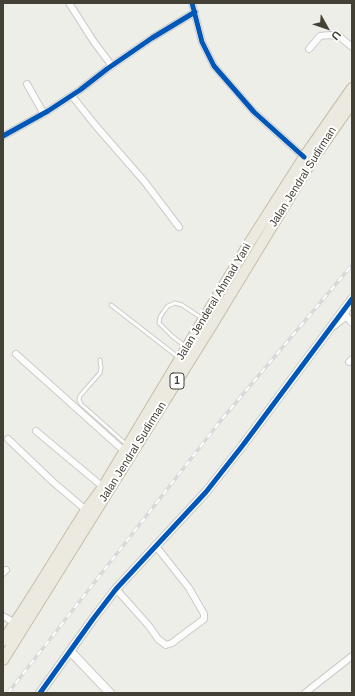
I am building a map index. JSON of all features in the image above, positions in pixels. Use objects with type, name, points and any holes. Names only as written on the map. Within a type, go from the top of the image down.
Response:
[{"type":"highway","name":"Jalan Jenderal Ahmad Yani","points":[[207,322],[304,157],[352,88]]},
{"type":"highway","name":"Jalan Jendral Sudirman","points":[[3,660],[207,322],[312,159],[352,103]]},
{"type":"highway","name":"Jalan Jenderal Ahmad Yani","points":[[3,641],[86,510],[103,487],[180,358],[190,350]]},
{"type":"street","points":[[70,3],[94,42],[112,66]]},
{"type":"street","points":[[192,3],[202,42],[214,66],[254,112],[304,157]]},
{"type":"street","points":[[3,136],[44,114],[72,96],[152,38],[195,12]]},
{"type":"street","points":[[309,49],[320,36],[330,35],[340,37],[352,47]]},
{"type":"street","points":[[27,84],[44,114]]},
{"type":"street","points":[[72,96],[144,181],[179,227]]},
{"type":"street","points":[[329,329],[346,316],[351,300]]},
{"type":"street","points":[[40,693],[116,589],[206,492],[244,445],[351,300]]},
{"type":"street","points":[[346,316],[352,323]]},
{"type":"street","points":[[16,354],[126,448]]},
{"type":"street","points":[[36,431],[103,487]]},
{"type":"street","points":[[8,439],[53,482],[86,510]]},
{"type":"street","points":[[116,589],[149,626],[158,639],[166,645],[172,643],[204,620],[204,614],[189,588],[155,546]]},
{"type":"street","points":[[3,616],[15,623]]},
{"type":"street","points":[[70,651],[110,693]]},
{"type":"street","points":[[305,693],[352,656]]},
{"type":"lane","points":[[190,350],[163,328],[159,323],[160,317],[168,306],[175,303],[182,305],[207,322]]},
{"type":"lane","points":[[111,305],[180,358]]},
{"type":"lane","points":[[100,360],[102,368],[100,373],[80,396],[79,400],[81,404],[126,448]]},
{"type":"railway","points":[[8,693],[222,419],[352,265]]},
{"type":"cycle path","points":[[192,3],[202,42],[214,66],[254,112],[304,157]]},
{"type":"cycle path","points":[[3,136],[48,111],[152,38],[195,12]]},
{"type":"cycle path","points":[[40,693],[116,589],[206,492],[352,299]]}]
